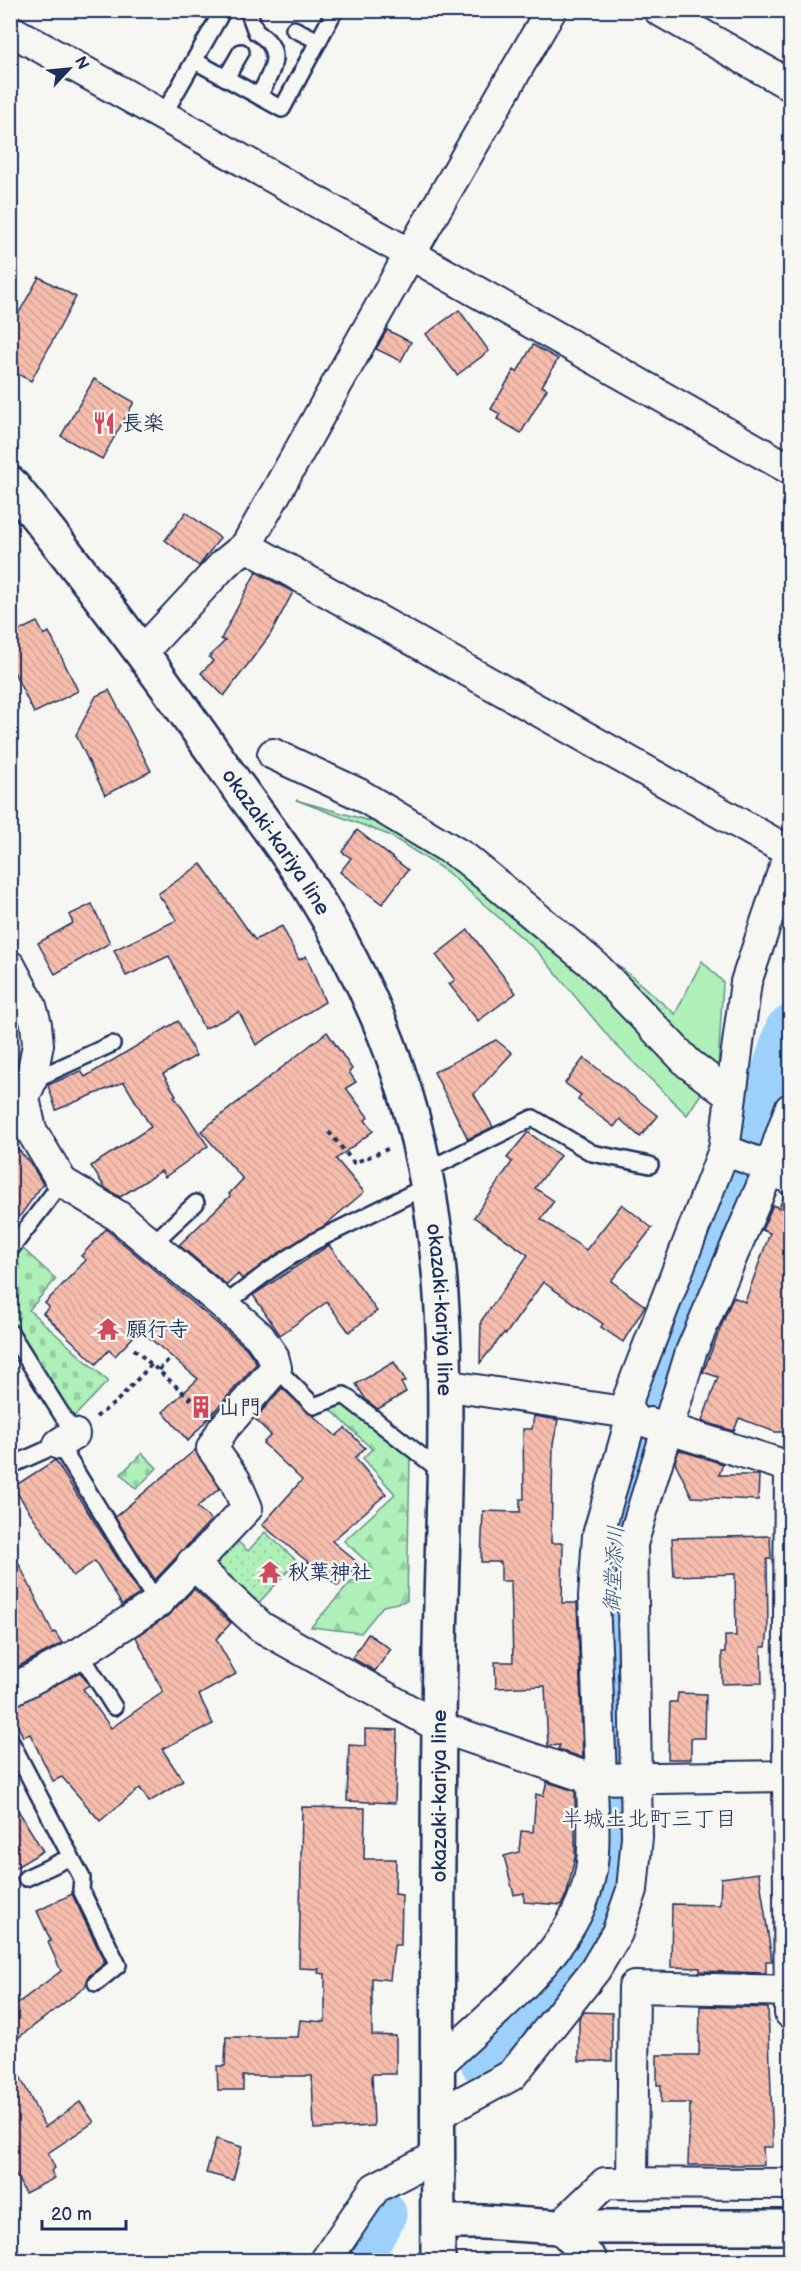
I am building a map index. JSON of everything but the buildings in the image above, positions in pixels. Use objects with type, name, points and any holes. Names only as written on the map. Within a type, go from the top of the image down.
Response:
[{"type":"main road","name":"okazaki-kariya line","points":[[10,483],[79,567],[143,651],[311,890],[360,978],[399,1072],[427,1178],[441,1293],[443,1385],[439,1727],[438,2260]]},
{"type":"main road","points":[[438,2223],[483,2222],[559,2227],[790,2227]]},
{"type":"street","points":[[143,651],[224,564],[246,546],[410,254],[551,10]]},
{"type":"street","points":[[659,10],[790,85]]},
{"type":"street","points":[[10,30],[790,469]]},
{"type":"street","points":[[246,546],[790,851],[746,982],[724,1150],[628,1414],[598,1535],[594,1597],[596,1779],[591,1870],[578,1915],[541,1966],[439,2064]]},
{"type":"street","points":[[273,754],[359,794],[465,858],[594,965],[688,1063],[731,1096]]},
{"type":"street","points":[[10,966],[31,1006],[38,1044],[22,1094],[31,1130],[62,1182],[118,1216],[224,1305],[259,1336],[273,1356],[276,1368],[224,1429],[212,1448],[235,1480],[247,1508],[192,1563],[157,1603],[80,1653],[10,1691]]},
{"type":"street","points":[[440,2114],[512,2075],[596,1970],[617,1933],[632,1890],[637,1837],[632,1544],[691,1353],[780,1173],[790,1110]]},
{"type":"street","points":[[724,1150],[780,1173]]},
{"type":"street","points":[[443,1385],[628,1414],[668,1430],[790,1466],[788,1776],[790,2013]]},
{"type":"street","points":[[192,1563],[261,1627],[439,1727],[596,1779],[788,1776]]},
{"type":"street","points":[[632,2182],[634,1987],[790,1990]]},
{"type":"street","points":[[326,2260],[375,2188],[437,2156]]},
{"type":"street","points":[[592,2260],[559,2227],[605,2183],[790,2184]]},
{"type":"lane","points":[[162,117],[223,10]]},
{"type":"lane","points":[[248,10],[255,32],[264,37],[274,54],[275,64],[259,96]]},
{"type":"lane","points":[[195,61],[282,109],[319,41],[328,13]]},
{"type":"lane","points":[[294,29],[319,41]]},
{"type":"lane","points":[[226,78],[242,52]]},
{"type":"lane","points":[[22,1094],[112,1044]]},
{"type":"lane","points":[[224,1305],[270,1270],[313,1242],[533,1118],[592,1153],[650,1165]]},
{"type":"lane","points":[[10,1250],[62,1182]]},
{"type":"lane","points":[[152,1244],[196,1203]]},
{"type":"lane","points":[[10,1332],[157,1603]]},
{"type":"lane","points":[[276,1368],[314,1406],[344,1395],[442,1472]]},
{"type":"lane","points":[[10,1466],[66,1439]]},
{"type":"lane","points":[[80,1653],[114,1707]]},
{"type":"lane","points":[[10,1740],[82,1878],[81,1890],[118,1965],[96,1983]]},
{"type":"lane","points":[[26,1878],[71,1857]]},
{"type":"path","points":[[328,1132],[354,1163],[393,1146]]},
{"type":"path","points":[[134,1349],[224,1429]]},
{"type":"path","points":[[159,1370],[168,1360]]},
{"type":"path","points":[[66,1439],[116,1402],[152,1364]]},
{"type":"green space","points":[[296,800],[468,849],[629,974],[675,1014],[702,961],[723,982],[718,1068],[687,1115],[613,1042],[538,952],[446,871],[389,835]]},
{"type":"green space","points":[[21,1247],[56,1279],[29,1310],[108,1381],[71,1420],[11,1321],[11,1261]]},
{"type":"green space","points":[[343,1402],[410,1455],[407,1601],[383,1606],[361,1633],[311,1627],[368,1563],[344,1541],[395,1494],[363,1458],[372,1449],[328,1407]]},
{"type":"green space","points":[[142,1453],[157,1468],[136,1489],[121,1474]]},
{"type":"green space","points":[[265,1532],[297,1561],[254,1608],[206,1565],[232,1536],[248,1551]]},
{"type":"waterway","name":"御堂添川","points":[[486,2062],[563,1974],[594,1925],[611,1871],[616,1766],[608,1582],[612,1529],[639,1436],[766,1107],[790,1031]]},
{"type":"waterway","name":"御堂添川","points":[[355,2260],[381,2214]]},
{"type":"place","name":"長楽","points":[[104,423]]},
{"type":"place","name":"願行寺","points":[[108,1329]]},
{"type":"place","name":"山門","points":[[201,1407]]},
{"type":"place","name":"秋葉神社","points":[[270,1572]]},
{"type":"district","name":"半城土北町三丁目","points":[[649,1818]]}]
